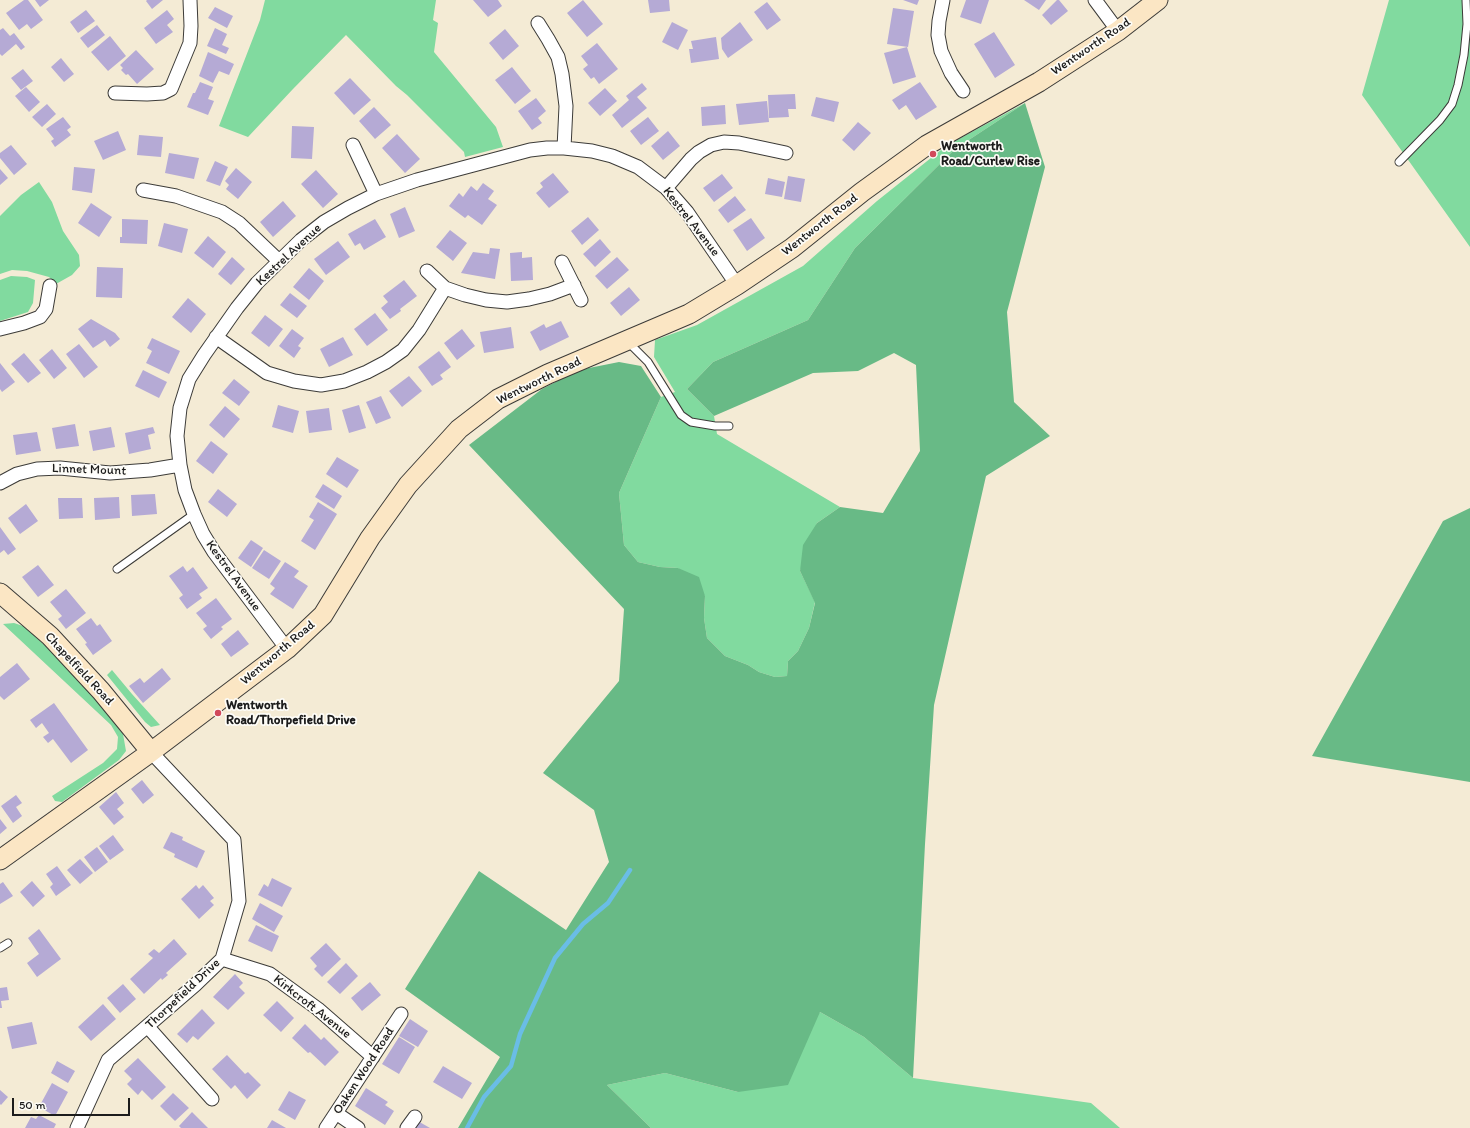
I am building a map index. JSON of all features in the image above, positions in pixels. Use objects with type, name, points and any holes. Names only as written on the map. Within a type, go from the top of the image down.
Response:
[{"type":"street","points":[[115,94],[163,93],[171,89],[190,43],[190,0]]},
{"type":"street","points":[[943,0],[938,35],[951,73],[963,91]]},
{"type":"street","points":[[1095,0],[1118,31]]},
{"type":"street","name":"Wentworth Road","points":[[0,860],[151,752],[287,649],[323,615],[370,538],[408,485],[459,429],[498,399],[548,374],[689,314],[737,285],[792,248],[862,192],[927,145],[1039,82],[1118,31],[1158,0]]},
{"type":"street","points":[[538,24],[558,57],[562,74],[566,106],[564,148]]},
{"type":"street","points":[[666,188],[691,159],[711,145],[724,142],[739,143],[786,153]]},
{"type":"street","points":[[353,144],[376,194]]},
{"type":"street","name":"Kestrel Avenue","points":[[287,649],[214,552],[194,514],[185,490],[180,465],[178,436],[180,408],[189,379],[237,308],[279,261],[301,240],[324,222],[376,194],[417,180],[523,151],[547,148],[564,148],[592,151],[612,156],[638,167],[666,188],[687,212],[737,285]]},
{"type":"street","points":[[143,190],[176,196],[222,212],[244,227],[279,261]]},
{"type":"street","points":[[562,262],[581,300]]},
{"type":"street","points":[[427,271],[445,288],[486,300],[507,302],[543,296],[574,285]]},
{"type":"street","points":[[0,329],[40,317],[46,309],[50,286]]},
{"type":"street","points":[[216,337],[267,373],[294,381],[321,385],[344,381],[386,362],[403,350],[419,330],[445,288]]},
{"type":"street","name":"Linnet Mount","points":[[0,483],[17,474],[37,469],[60,468],[85,472],[110,473],[150,470],[180,465]]},
{"type":"street","name":"Chapelfield Road","points":[[3,601],[50,636],[96,686],[151,752]]},
{"type":"street","name":"Thorpefield Drive","points":[[77,1128],[108,1060],[148,1027],[222,959],[238,901],[234,840],[151,752]]},
{"type":"street","name":"Kirkcroft Avenue","points":[[222,959],[270,974],[318,1009],[373,1057]]},
{"type":"street","name":"Oaken Wood Road","points":[[326,1128],[402,1014]]},
{"type":"street","points":[[148,1027],[212,1098]]},
{"type":"street","points":[[336,1113],[358,1128]]},
{"type":"street","points":[[407,1128],[415,1117]]},
{"type":"lane","points":[[1399,162],[1440,120],[1452,104],[1458,85],[1464,55],[1467,24],[1466,0]]},
{"type":"lane","points":[[626,341],[648,362],[681,415],[691,422],[715,426],[729,426]]},
{"type":"lane","points":[[117,569],[194,514]]},
{"type":"lane","points":[[0,948],[8,943]]},
{"type":"green space","points":[[265,0],[436,0],[433,20],[438,23],[434,52],[496,127],[503,147],[465,157],[464,152],[346,35],[248,137],[219,126],[260,20]]},
{"type":"green space","points":[[1389,0],[1470,0],[1470,247],[1362,95]]},
{"type":"green space","points":[[1025,103],[955,149],[855,248],[808,320],[713,362],[687,389],[714,416],[717,434],[840,507],[817,523],[800,571],[815,602],[809,628],[798,651],[788,661],[787,676],[775,677],[759,672],[748,665],[725,656],[707,638],[704,618],[705,596],[678,568],[660,567],[638,562],[624,545],[619,493],[661,397],[675,392],[654,357],[655,340],[697,325],[803,266],[877,201],[946,146]]},
{"type":"green space","points":[[1025,103],[1045,167],[1007,312],[1014,402],[1050,436],[986,476],[934,705],[913,1078],[864,1037],[820,1012],[788,1085],[738,1092],[665,1073],[607,1085],[651,1128],[458,1128],[500,1057],[405,989],[479,871],[566,930],[609,862],[594,810],[543,773],[619,681],[624,609],[469,445],[542,389],[579,370],[619,362],[641,366],[661,397],[619,493],[624,545],[638,562],[660,567],[678,568],[699,577],[705,596],[704,618],[707,638],[725,656],[748,665],[759,672],[775,677],[787,676],[788,661],[798,651],[809,628],[815,603],[800,571],[803,545],[817,523],[840,507],[883,513],[920,451],[916,365],[894,353],[858,371],[813,373],[714,416],[687,389],[713,362],[808,320],[855,248],[955,149]]},
{"type":"green space","points":[[39,182],[52,202],[63,231],[79,255],[80,266],[72,275],[56,284],[49,277],[27,271],[12,270],[0,274],[0,216],[21,195]]},
{"type":"green space","points":[[11,276],[27,277],[35,280],[33,303],[28,312],[0,321],[0,280]]},
{"type":"green space","points":[[1470,508],[1470,782],[1312,756],[1443,521]]},
{"type":"green space","points":[[14,623],[26,627],[59,659],[95,697],[123,734],[126,751],[119,760],[62,802],[55,801],[52,796],[103,763],[117,749],[118,737],[111,725],[3,624]]},
{"type":"green space","points":[[112,670],[160,725],[151,727],[145,722],[107,675]]},
{"type":"green space","points":[[820,1012],[864,1037],[913,1078],[1091,1103],[1120,1128],[651,1128],[607,1085],[665,1073],[738,1092]]},
{"type":"building","points":[[24,0],[28,0],[43,20],[31,29],[27,24],[19,30],[6,13]]},
{"type":"building","points":[[35,0],[49,0],[40,7]]},
{"type":"building","points":[[163,0],[152,9],[146,1]]},
{"type":"building","points":[[473,0],[498,0],[502,6],[488,17]]},
{"type":"building","points":[[583,0],[603,24],[587,37],[567,13]]},
{"type":"building","points":[[648,0],[669,0],[670,11],[650,13]]},
{"type":"building","points":[[903,0],[919,0],[917,5]]},
{"type":"building","points":[[966,0],[989,0],[981,24],[960,17]]},
{"type":"building","points":[[1024,0],[1046,0],[1039,10]]},
{"type":"building","points":[[1057,0],[1059,0],[1068,11],[1051,25],[1042,15]]},
{"type":"building","points":[[767,2],[781,20],[767,30],[754,12]]},
{"type":"building","points":[[215,7],[233,16],[227,28],[208,18]]},
{"type":"building","points":[[893,8],[914,11],[908,47],[887,44]]},
{"type":"building","points":[[86,10],[95,21],[78,33],[70,22]]},
{"type":"building","points":[[167,10],[174,19],[167,25],[173,32],[156,44],[144,28]]},
{"type":"building","points":[[672,22],[688,30],[678,50],[662,42]]},
{"type":"building","points":[[740,22],[753,40],[728,58],[722,49],[721,38]]},
{"type":"building","points":[[97,25],[105,35],[88,48],[80,38]]},
{"type":"building","points":[[3,28],[10,36],[14,33],[25,47],[21,50],[16,44],[2,56],[0,54],[0,30]]},
{"type":"building","points":[[215,28],[227,34],[222,45],[229,48],[226,54],[207,46]]},
{"type":"building","points":[[505,29],[519,46],[503,60],[489,43]]},
{"type":"building","points":[[994,32],[1015,65],[995,78],[974,44]]},
{"type":"building","points":[[110,36],[126,56],[108,71],[91,52]]},
{"type":"building","points":[[716,37],[719,59],[691,63],[689,49],[693,49],[691,41]]},
{"type":"building","points":[[597,43],[618,69],[599,84],[594,77],[591,79],[583,69],[588,65],[581,56]]},
{"type":"building","points":[[907,47],[916,77],[893,84],[884,53]]},
{"type":"building","points":[[136,50],[154,69],[137,84],[128,74],[126,75],[121,70],[123,68],[120,65]]},
{"type":"building","points":[[208,52],[234,64],[229,75],[219,71],[213,83],[199,76]]},
{"type":"building","points":[[61,58],[74,74],[64,82],[51,67]]},
{"type":"building","points":[[512,67],[531,91],[515,104],[495,80]]},
{"type":"building","points":[[23,69],[33,81],[21,90],[11,78]]},
{"type":"building","points":[[350,78],[371,100],[354,115],[334,93]]},
{"type":"building","points":[[200,82],[213,87],[208,99],[214,101],[208,115],[187,107]]},
{"type":"building","points":[[920,82],[937,107],[916,120],[906,105],[899,110],[892,100]]},
{"type":"building","points":[[642,83],[647,89],[637,97],[647,108],[622,128],[612,115],[629,100],[626,96]]},
{"type":"building","points":[[26,87],[40,102],[29,112],[15,96]]},
{"type":"building","points":[[605,88],[617,101],[600,116],[588,103]]},
{"type":"building","points":[[795,94],[796,109],[788,109],[789,117],[769,118],[768,95]]},
{"type":"building","points":[[816,97],[839,102],[834,122],[811,116]]},
{"type":"building","points":[[536,98],[546,111],[538,118],[542,123],[532,130],[518,111]]},
{"type":"building","points":[[767,101],[769,122],[739,125],[736,104]]},
{"type":"building","points":[[47,104],[56,114],[42,127],[32,117]]},
{"type":"building","points":[[725,105],[726,124],[702,126],[701,107]]},
{"type":"building","points":[[374,107],[391,125],[375,139],[359,121]]},
{"type":"building","points":[[63,117],[71,127],[67,130],[71,135],[55,147],[51,141],[54,139],[46,129]]},
{"type":"building","points":[[648,117],[659,131],[641,145],[630,131]]},
{"type":"building","points":[[858,122],[871,133],[854,151],[842,140]]},
{"type":"building","points":[[292,126],[314,127],[312,159],[291,158]]},
{"type":"building","points":[[118,131],[126,150],[103,160],[94,141]]},
{"type":"building","points":[[668,131],[680,146],[663,160],[651,146]]},
{"type":"building","points":[[397,134],[420,159],[405,173],[382,148]]},
{"type":"building","points":[[139,135],[163,137],[161,157],[137,155]]},
{"type":"building","points":[[11,145],[27,164],[14,175],[0,158],[0,153]]},
{"type":"building","points":[[169,153],[199,158],[194,179],[165,173]]},
{"type":"building","points":[[215,161],[228,167],[220,186],[206,181]]},
{"type":"building","points":[[74,167],[95,169],[92,193],[72,190]]},
{"type":"building","points":[[236,168],[252,182],[238,199],[226,189],[229,185],[225,181]]},
{"type":"building","points":[[0,169],[8,178],[0,185]]},
{"type":"building","points":[[316,170],[338,194],[323,208],[301,184]]},
{"type":"building","points":[[553,173],[569,192],[549,208],[536,193],[543,187],[540,183]]},
{"type":"building","points":[[722,174],[733,188],[714,202],[703,188]]},
{"type":"building","points":[[788,176],[805,179],[801,202],[784,199]]},
{"type":"building","points":[[768,178],[785,182],[782,197],[765,194]]},
{"type":"building","points":[[483,183],[494,191],[488,199],[497,205],[482,225],[468,215],[465,218],[449,206],[459,193],[463,197],[471,186],[477,191]]},
{"type":"building","points":[[735,196],[746,210],[728,223],[718,210]]},
{"type":"building","points":[[283,201],[296,216],[273,237],[260,222]]},
{"type":"building","points":[[91,203],[112,217],[99,237],[78,223]]},
{"type":"building","points":[[405,207],[415,231],[399,238],[390,214]]},
{"type":"building","points":[[588,217],[599,230],[582,245],[571,231]]},
{"type":"building","points":[[751,218],[765,238],[747,251],[733,230]]},
{"type":"building","points":[[122,219],[148,220],[147,244],[120,243],[120,237],[122,237]]},
{"type":"building","points":[[375,219],[386,237],[364,250],[360,243],[355,246],[348,234]]},
{"type":"building","points":[[164,223],[188,229],[182,253],[158,246]]},
{"type":"building","points":[[450,230],[467,243],[453,261],[436,247]]},
{"type":"building","points":[[208,236],[226,252],[213,268],[194,253]]},
{"type":"building","points":[[600,239],[611,252],[595,267],[583,254]]},
{"type":"building","points":[[338,241],[350,257],[326,275],[314,259]]},
{"type":"building","points":[[490,248],[500,249],[495,279],[461,273],[473,252],[489,254]]},
{"type":"building","points":[[522,252],[522,258],[532,257],[533,280],[511,281],[510,253]]},
{"type":"building","points":[[232,257],[245,269],[231,285],[218,274]]},
{"type":"building","points":[[617,257],[629,270],[607,289],[595,276]]},
{"type":"building","points":[[97,267],[123,268],[122,298],[96,297]]},
{"type":"building","points":[[309,268],[324,281],[309,300],[293,287]]},
{"type":"building","points":[[404,280],[417,296],[390,319],[381,308],[388,302],[383,296]]},
{"type":"building","points":[[629,287],[640,300],[621,316],[610,303]]},
{"type":"building","points":[[290,293],[307,306],[297,318],[280,305]]},
{"type":"building","points":[[188,298],[206,314],[191,333],[172,317]]},
{"type":"building","points":[[375,313],[388,330],[367,346],[354,329]]},
{"type":"building","points":[[265,315],[283,329],[269,347],[251,333]]},
{"type":"building","points":[[91,319],[115,333],[120,339],[110,347],[105,340],[93,348],[78,329]]},
{"type":"building","points":[[561,321],[569,337],[540,351],[530,332],[544,324],[546,328]]},
{"type":"building","points":[[511,327],[514,348],[484,353],[480,332]]},
{"type":"building","points":[[292,329],[304,338],[298,346],[301,348],[294,358],[279,346]]},
{"type":"building","points":[[462,329],[475,346],[457,360],[444,343]]},
{"type":"building","points":[[343,337],[353,355],[329,367],[320,349]]},
{"type":"building","points":[[152,338],[180,351],[169,374],[146,363],[152,351],[147,348]]},
{"type":"building","points":[[79,344],[98,367],[84,378],[66,354]]},
{"type":"building","points":[[52,349],[67,368],[54,379],[39,360]]},
{"type":"building","points":[[439,351],[451,367],[440,375],[443,379],[432,386],[418,367]]},
{"type":"building","points":[[24,353],[41,373],[28,383],[11,364]]},
{"type":"building","points":[[0,363],[15,382],[2,392],[0,389]]},
{"type":"building","points":[[143,370],[167,382],[159,398],[135,386]]},
{"type":"building","points":[[409,376],[422,391],[402,407],[389,391]]},
{"type":"building","points":[[234,379],[250,392],[239,406],[222,393]]},
{"type":"building","points":[[381,396],[391,418],[376,424],[366,402]]},
{"type":"building","points":[[278,405],[299,411],[293,433],[272,427]]},
{"type":"building","points":[[359,405],[366,428],[349,433],[342,410]]},
{"type":"building","points":[[225,406],[240,419],[224,438],[209,425]]},
{"type":"building","points":[[329,408],[332,430],[309,433],[306,411]]},
{"type":"building","points":[[75,424],[79,446],[56,449],[52,428]]},
{"type":"building","points":[[111,427],[115,447],[93,451],[89,431]]},
{"type":"building","points":[[153,427],[155,433],[148,435],[151,449],[129,454],[125,433]]},
{"type":"building","points":[[37,432],[41,451],[16,455],[13,435]]},
{"type":"building","points":[[211,441],[228,454],[213,474],[196,461]]},
{"type":"building","points":[[337,457],[359,470],[347,488],[326,474]]},
{"type":"building","points":[[323,484],[342,496],[334,509],[315,497]]},
{"type":"building","points":[[218,489],[237,504],[227,517],[208,502]]},
{"type":"building","points":[[155,494],[157,514],[132,516],[131,495]]},
{"type":"building","points":[[119,497],[120,518],[95,520],[94,498]]},
{"type":"building","points":[[58,498],[82,498],[83,518],[59,519]]},
{"type":"building","points":[[318,502],[337,514],[315,550],[301,541],[314,520],[309,517]]},
{"type":"building","points":[[26,504],[38,521],[20,534],[8,518]]},
{"type":"building","points":[[0,527],[16,549],[8,555],[4,550],[0,553]]},
{"type":"building","points":[[251,540],[263,548],[251,567],[238,558]]},
{"type":"building","points":[[264,550],[281,561],[269,579],[252,568]]},
{"type":"building","points":[[285,562],[299,571],[294,577],[308,586],[293,609],[270,594],[275,588],[270,584]]},
{"type":"building","points":[[38,565],[54,585],[38,597],[22,577]]},
{"type":"building","points":[[183,566],[187,572],[193,567],[208,588],[199,594],[202,598],[187,609],[179,598],[183,595],[169,576]]},
{"type":"building","points":[[66,589],[86,613],[66,629],[58,619],[62,616],[50,602]]},
{"type":"building","points":[[216,598],[232,619],[221,627],[223,629],[211,639],[203,629],[207,626],[196,613]]},
{"type":"building","points":[[91,618],[97,626],[100,624],[112,641],[93,655],[85,644],[87,643],[76,629]]},
{"type":"building","points":[[238,630],[249,644],[231,657],[221,644]]},
{"type":"building","points":[[17,663],[30,679],[4,700],[0,696],[0,677]]},
{"type":"building","points":[[162,668],[171,679],[143,703],[129,686],[140,678],[144,683]]},
{"type":"building","points":[[54,703],[88,750],[71,763],[53,739],[48,743],[43,737],[49,733],[42,723],[36,728],[30,720]]},
{"type":"building","points":[[142,780],[154,795],[143,804],[131,789]]},
{"type":"building","points":[[116,792],[124,803],[117,809],[124,817],[114,825],[99,807]]},
{"type":"building","points":[[16,795],[22,803],[16,807],[22,816],[13,823],[1,806]]},
{"type":"building","points":[[0,819],[7,828],[0,834]]},
{"type":"building","points":[[171,832],[183,837],[182,840],[205,851],[197,868],[174,857],[175,854],[163,848]]},
{"type":"building","points":[[113,835],[124,850],[110,860],[99,846]]},
{"type":"building","points":[[97,847],[108,862],[95,872],[84,857]]},
{"type":"building","points":[[80,859],[93,873],[80,884],[67,870]]},
{"type":"building","points":[[57,866],[71,885],[56,896],[50,887],[53,884],[46,874]]},
{"type":"building","points":[[272,878],[292,888],[282,907],[258,895],[264,884],[268,887]]},
{"type":"building","points":[[32,881],[45,896],[33,907],[20,892]]},
{"type":"building","points":[[3,882],[13,896],[0,904],[0,884]]},
{"type":"building","points":[[196,885],[199,889],[203,885],[214,898],[210,901],[214,905],[199,919],[181,899]]},
{"type":"building","points":[[260,903],[283,916],[274,932],[252,919]]},
{"type":"building","points":[[256,925],[279,936],[272,952],[248,941]]},
{"type":"building","points":[[39,929],[61,959],[37,977],[27,963],[39,954],[28,938]]},
{"type":"building","points":[[174,939],[187,954],[166,973],[168,975],[162,980],[161,978],[144,994],[130,979],[153,958],[148,954],[154,949],[159,953]]},
{"type":"building","points":[[326,943],[341,959],[322,977],[314,969],[317,966],[310,958]]},
{"type":"building","points":[[346,963],[358,976],[340,994],[327,982]]},
{"type":"building","points":[[235,974],[243,983],[239,987],[245,993],[228,1010],[213,997]]},
{"type":"building","points":[[370,982],[381,995],[362,1011],[351,998]]},
{"type":"building","points":[[123,984],[136,999],[120,1013],[107,998]]},
{"type":"building","points":[[7,987],[9,1000],[1,1001],[2,1008],[0,1008],[0,988]]},
{"type":"building","points":[[277,1001],[294,1018],[281,1032],[263,1015]]},
{"type":"building","points":[[103,1004],[116,1019],[91,1041],[78,1027]]},
{"type":"building","points":[[202,1009],[215,1023],[198,1040],[193,1036],[187,1043],[177,1034]]},
{"type":"building","points":[[410,1019],[428,1031],[418,1047],[399,1036]]},
{"type":"building","points":[[32,1022],[37,1044],[12,1049],[7,1027]]},
{"type":"building","points":[[305,1024],[321,1040],[324,1037],[339,1052],[325,1066],[292,1038]]},
{"type":"building","points":[[399,1037],[415,1047],[399,1074],[382,1064]]},
{"type":"building","points":[[227,1055],[245,1074],[248,1072],[261,1085],[247,1099],[235,1085],[231,1089],[212,1069]]},
{"type":"building","points":[[138,1058],[166,1087],[152,1100],[142,1090],[138,1095],[127,1084],[132,1079],[124,1071]]},
{"type":"building","points":[[57,1061],[75,1071],[68,1083],[51,1073]]},
{"type":"building","points":[[443,1066],[472,1083],[462,1099],[433,1082]]},
{"type":"building","points":[[52,1083],[68,1092],[55,1116],[39,1107]]},
{"type":"building","points":[[366,1088],[388,1102],[385,1105],[394,1111],[385,1125],[355,1106]]},
{"type":"building","points":[[0,1090],[8,1097],[1,1105],[0,1104]]},
{"type":"building","points":[[289,1091],[306,1100],[295,1120],[278,1110]]},
{"type":"building","points":[[173,1093],[189,1108],[175,1121],[160,1106]]},
{"type":"building","points":[[192,1112],[208,1128],[181,1128],[179,1126]]},
{"type":"building","points":[[39,1115],[56,1124],[54,1128],[25,1128],[31,1117],[36,1119]]},
{"type":"building","points":[[272,1120],[286,1128],[267,1128]]},
{"type":"building","points":[[416,1120],[430,1128],[412,1128]]},
{"type":"waterway","points":[[467,1128],[484,1097],[511,1066],[520,1034],[555,958],[583,924],[608,903],[630,870]]},
{"type":"place","name":"Wentworth Road/Curlew Rise","points":[[933,154]]},
{"type":"place","name":"Wentworth Road/Thorpefield Drive","points":[[218,713]]}]
